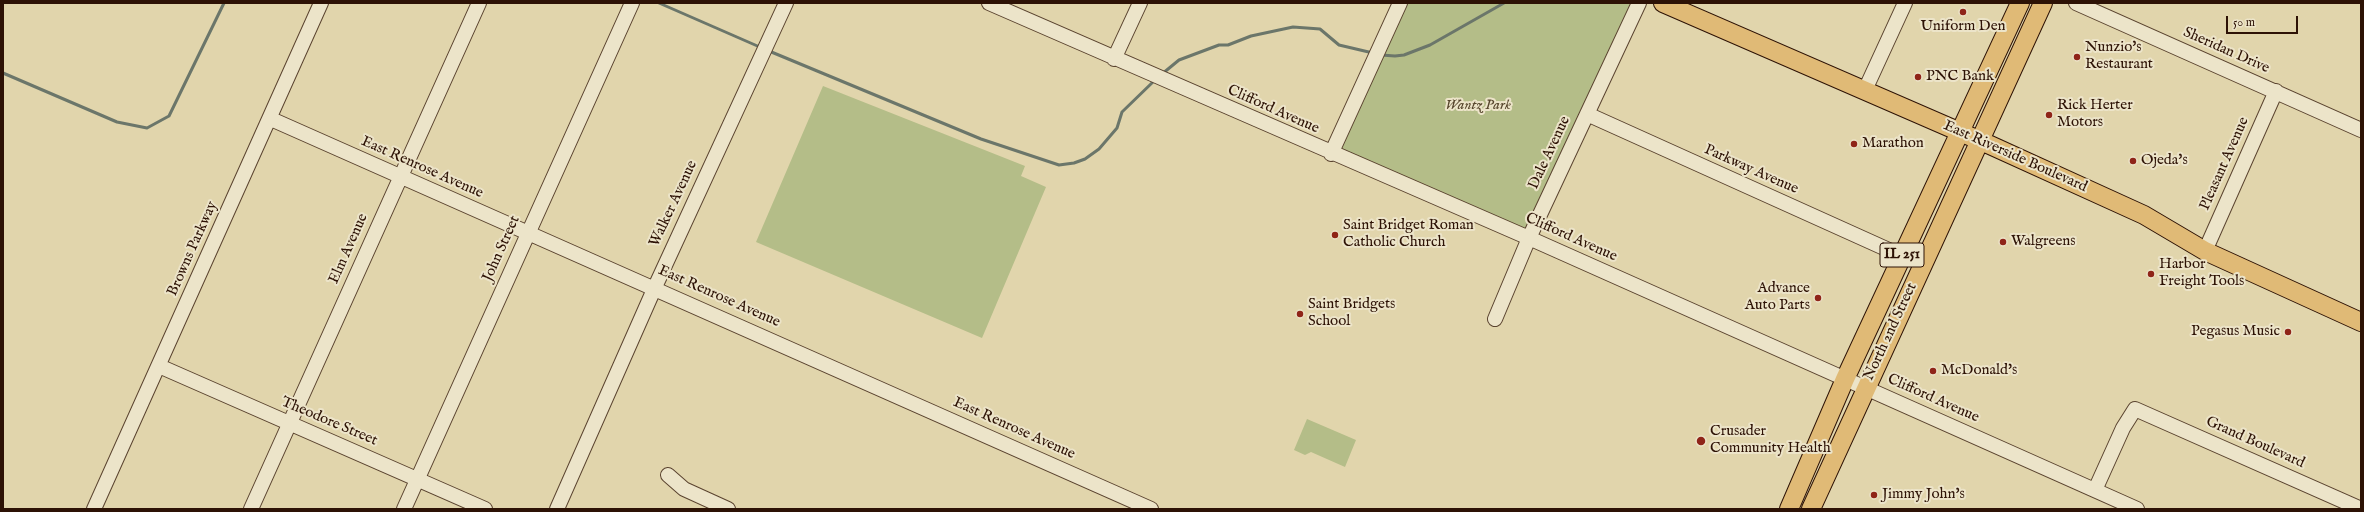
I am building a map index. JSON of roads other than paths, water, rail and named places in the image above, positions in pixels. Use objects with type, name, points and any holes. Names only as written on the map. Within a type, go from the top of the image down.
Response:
[{"type":"main road","name":"East Riverside Boulevard","points":[[1663,3],[1959,131],[2144,215],[2205,251],[2361,322]]},
{"type":"main road","name":"North 2nd Street","points":[[1795,507],[1845,378],[2020,3]]},
{"type":"main road","name":"North 2nd Street","points":[[1811,509],[1865,387],[1981,141],[2043,3]]},
{"type":"main road","points":[[1884,294],[1904,304]]},
{"type":"street","name":"Browns Parkway","points":[[94,509],[271,119],[321,3]]},
{"type":"street","name":"Elm Avenue","points":[[251,509],[479,3]]},
{"type":"street","name":"Walker Avenue","points":[[557,509],[654,287],[786,3]]},
{"type":"street","name":"Clifford Avenue","points":[[989,3],[1331,154],[1529,238],[2137,509]]},
{"type":"street","points":[[1114,59],[1140,3]]},
{"type":"street","points":[[1331,154],[1400,3]]},
{"type":"street","name":"Dale Avenue","points":[[1495,319],[1529,238],[1639,3]]},
{"type":"street","points":[[1865,90],[1905,3]]},
{"type":"street","name":"Sheridan Drive","points":[[2076,3],[2361,130]]},
{"type":"street","name":"John Street","points":[[404,509],[631,5]]},
{"type":"street","name":"Pleasant Avenue","points":[[2205,251],[2276,92]]},
{"type":"street","name":"Parkway Avenue","points":[[1587,114],[1902,256]]},
{"type":"street","name":"East Renrose Avenue","points":[[271,119],[400,177],[654,287],[1151,509]]},
{"type":"street","name":"Theodore Street","points":[[159,366],[484,509]]},
{"type":"street","name":"Grand Boulevard","points":[[2095,490],[2123,428],[2135,409],[2361,509]]},
{"type":"street","points":[[668,475],[684,489],[728,509]]},
{"type":"waterway","points":[[3,73],[117,122],[147,128],[169,116],[224,3]]},
{"type":"waterway","points":[[659,3],[762,48]]},
{"type":"waterway","points":[[1381,55],[1404,55],[1430,45],[1504,3]]},
{"type":"waterway","points":[[1162,74],[1179,60],[1219,45],[1228,45],[1251,36],[1293,27],[1320,29],[1339,45],[1373,53]]},
{"type":"waterway","points":[[769,51],[981,139],[1059,165],[1074,163],[1085,159],[1099,149],[1117,128],[1122,112],[1155,80]]},
{"type":"place","name":"Uniform Den","points":[[1963,12]]},
{"type":"place","name":"Nunzio's Restaurant","points":[[2077,57]]},
{"type":"place","name":"PNC Bank","points":[[1918,77]]},
{"type":"place","name":"Rick Herter Motors","points":[[2049,115]]},
{"type":"place","name":"Marathon","points":[[1854,144]]},
{"type":"place","name":"Ojeda's","points":[[2133,161]]},
{"type":"place","name":"Saint Bridget Roman Catholic Church","points":[[1335,235]]},
{"type":"place","name":"Walgreens","points":[[2003,242]]},
{"type":"place","name":"Harbor Freight Tools","points":[[2151,274]]},
{"type":"place","name":"Advance Auto Parts","points":[[1818,298]]},
{"type":"place","name":"Saint Bridgets School","points":[[1300,314]]},
{"type":"place","name":"Pegasus Music","points":[[2288,332]]},
{"type":"place","name":"McDonald's","points":[[1933,371]]},
{"type":"place","name":"Crusader Community Health","points":[[1701,441]]},
{"type":"place","name":"Jimmy John's","points":[[1874,495]]},
{"type":"park label","name":"Wantz Park","points":[[1478,106]]}]
